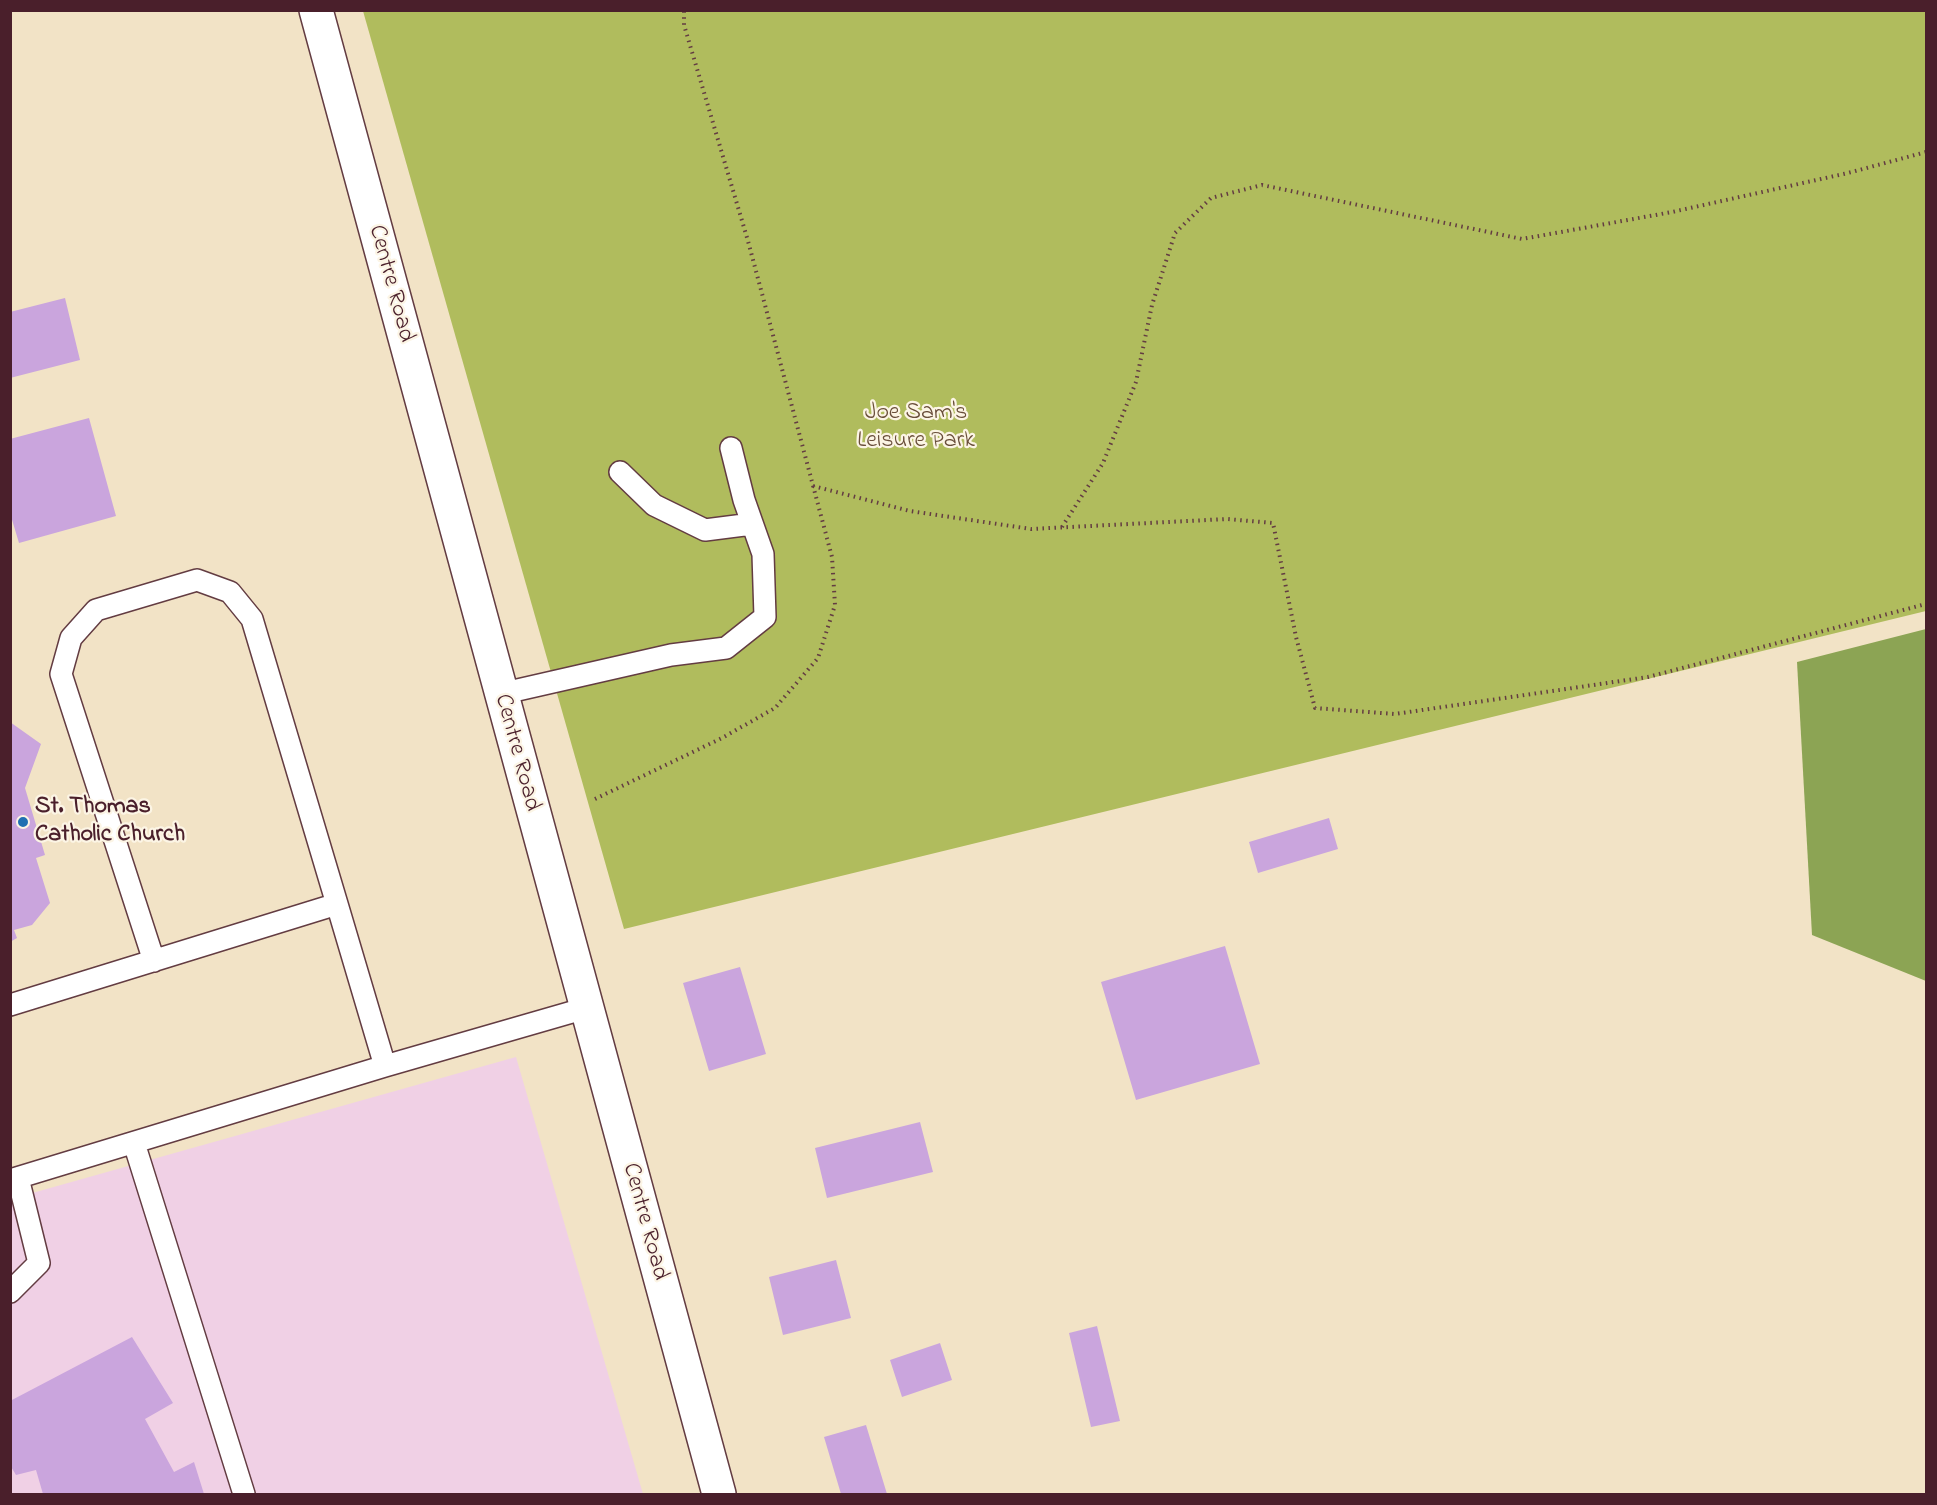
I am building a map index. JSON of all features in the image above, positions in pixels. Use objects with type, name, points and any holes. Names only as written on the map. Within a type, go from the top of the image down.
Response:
[{"type":"main road","name":"Centre Road","points":[[316,10],[585,1008],[719,1494]]},
{"type":"lane","points":[[500,694],[671,655],[726,648],[765,617],[763,554],[744,500],[731,447]]},
{"type":"lane","points":[[620,471],[654,505],[705,530],[752,524]]},
{"type":"lane","points":[[154,961],[61,674],[71,638],[96,610],[197,580],[230,592],[252,619],[385,1065]]},
{"type":"lane","points":[[10,1005],[337,904]]},
{"type":"lane","points":[[10,1293],[39,1263],[14,1179],[385,1065],[585,1008]]},
{"type":"lane","points":[[134,1143],[244,1494]]},
{"type":"path","points":[[1061,527],[1103,463],[1136,382],[1152,305],[1175,233],[1212,198],[1262,184],[1522,239],[1672,212],[1848,173],[1926,152]]},
{"type":"path","points":[[813,486],[910,511],[1031,529],[1227,519],[1272,523],[1296,637],[1315,708],[1395,714],[1648,677],[1926,604]]},
{"type":"shaded area","points":[[516,1057],[643,1494],[11,1494],[11,1199]]},
{"type":"green space","name":"Joe Sam's Leisure Park","points":[[363,11],[1926,11],[1926,611],[624,929]]},
{"type":"green space","points":[[1926,629],[1926,981],[1812,935],[1797,662]]},
{"type":"building","points":[[65,298],[80,360],[10,378],[10,312]]},
{"type":"building","points":[[89,418],[116,516],[19,543],[10,513],[10,439]]},
{"type":"building","name":"St. Thomas Catholic Church","points":[[10,722],[41,744],[25,788],[45,855],[36,858],[50,903],[32,925],[14,930],[17,938],[10,942]]},
{"type":"building","points":[[1329,818],[1338,849],[1258,873],[1249,842]]},
{"type":"building","points":[[1225,946],[1260,1064],[1136,1100],[1101,982]]},
{"type":"building","points":[[740,967],[766,1054],[709,1071],[683,983]]},
{"type":"building","points":[[920,1122],[933,1172],[827,1198],[815,1148]]},
{"type":"building","points":[[836,1260],[851,1318],[783,1335],[769,1277]]},
{"type":"building","points":[[1097,1326],[1120,1421],[1091,1427],[1069,1333]]},
{"type":"building","points":[[132,1337],[173,1403],[145,1419],[174,1472],[194,1462],[204,1494],[43,1494],[36,1470],[16,1475],[10,1465],[10,1401]]},
{"type":"building","points":[[940,1343],[952,1380],[902,1397],[890,1360]]},
{"type":"building","points":[[866,1425],[887,1494],[841,1494],[824,1437]]},
{"type":"place","name":"St. Thomas Catholic Church","points":[[23,822]]}]
